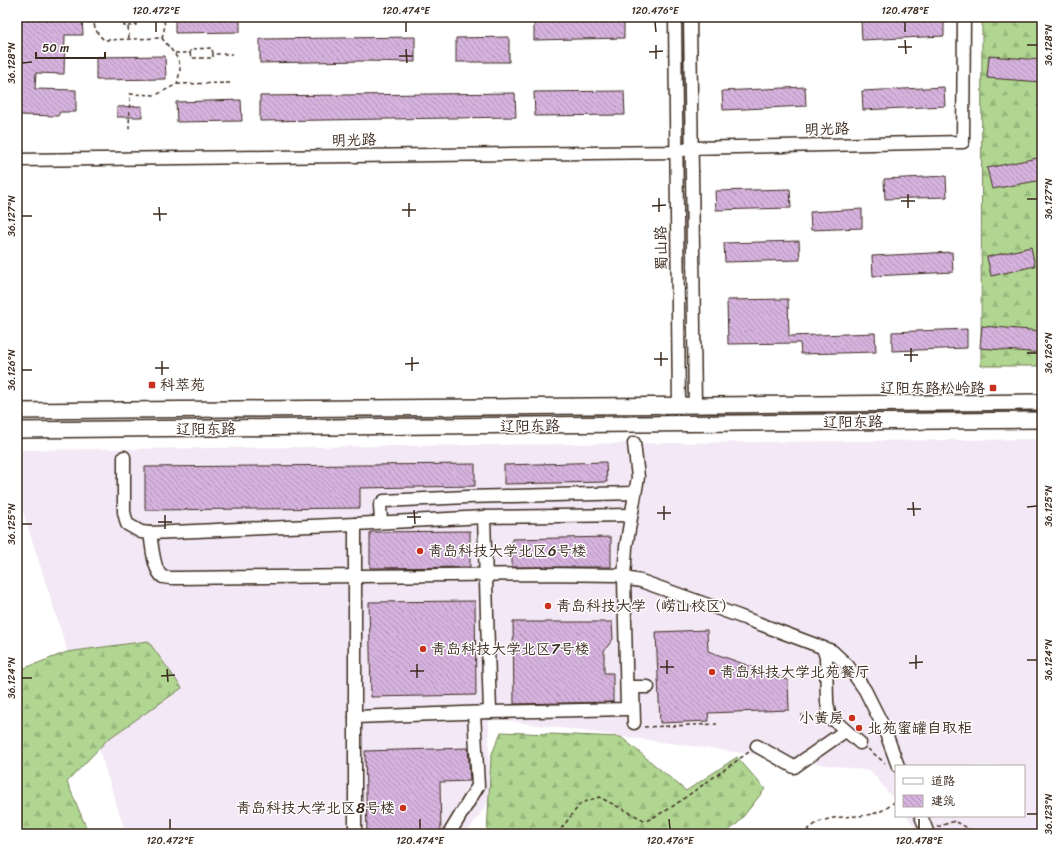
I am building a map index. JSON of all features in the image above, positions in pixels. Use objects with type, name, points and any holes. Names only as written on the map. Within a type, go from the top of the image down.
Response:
[{"type":"main road","name":"辽阳东路","points":[[17,411],[1042,402]]},
{"type":"main road","name":"辽阳东路","points":[[17,430],[1042,420]]},
{"type":"street","name":"蜀山路","points":[[675,17],[679,406]]},
{"type":"street","points":[[690,17],[695,406]]},
{"type":"street","name":"明光路","points":[[17,152],[691,148],[963,142],[964,17]]},
{"type":"street","name":"明光路","points":[[17,160],[676,148]]},
{"type":"street","points":[[355,717],[627,709],[624,578],[626,547],[638,477],[634,443]]},
{"type":"street","points":[[124,457],[124,512],[127,524],[141,532],[150,533],[484,517],[631,515]]},
{"type":"street","points":[[381,522],[380,505],[384,501],[467,497],[635,494]]},
{"type":"street","points":[[484,517],[490,712]]},
{"type":"street","points":[[355,524],[355,834]]},
{"type":"street","points":[[150,533],[155,566],[159,574],[163,577],[486,575],[618,576],[642,581],[832,651],[848,666],[865,690],[884,728],[894,767]]},
{"type":"street","points":[[823,648],[826,657],[827,702],[830,719],[834,720],[860,743]]},
{"type":"street","points":[[634,723],[633,687],[648,687]]},
{"type":"street","points":[[449,834],[478,786],[474,713]]},
{"type":"street","points":[[757,746],[794,767],[845,731]]},
{"type":"street","points":[[922,817],[930,831]]},
{"type":"path","points":[[95,17],[93,22],[95,31],[104,40],[162,38]]},
{"type":"path","points":[[123,17],[124,26],[136,25],[135,17]]},
{"type":"path","points":[[163,17],[164,30],[162,38],[168,48],[175,53],[180,67],[177,84]]},
{"type":"path","points":[[128,26],[128,39]]},
{"type":"path","points":[[212,48],[213,58],[191,58],[190,53],[191,49],[212,48]]},
{"type":"path","points":[[175,53],[190,53]]},
{"type":"path","points":[[213,54],[233,54]]},
{"type":"path","points":[[129,130],[130,94],[156,95],[177,84],[232,83]]},
{"type":"path","points":[[801,715],[830,719]]},
{"type":"path","points":[[634,723],[641,728],[717,724]]},
{"type":"path","points":[[860,743],[894,767]]},
{"type":"path","points":[[557,834],[581,803],[599,797],[646,821],[669,809],[757,746]]},
{"type":"path","points":[[801,834],[819,822],[841,817],[858,817],[876,814],[889,807],[895,801]]},
{"type":"path","points":[[930,831],[955,821],[978,834]]},
{"type":"path","points":[[648,831],[652,834]]},
{"type":"shaded area","name":"青岛科技大学（崂山校区）","points":[[1042,439],[1042,834],[913,834],[914,826],[908,817],[1025,817],[1025,765],[895,765],[895,801],[871,771],[489,718],[489,801],[466,834],[126,834],[17,493],[17,450]]},
{"type":"green space","points":[[982,17],[1042,17],[1042,366],[981,366]]},
{"type":"green space","points":[[148,641],[182,688],[108,739],[67,782],[89,834],[17,834],[17,671],[67,652]]},
{"type":"green space","points":[[501,732],[621,737],[686,791],[737,757],[765,789],[738,823],[725,834],[487,834],[491,756]]},
{"type":"building","points":[[17,17],[82,17],[83,35],[65,35],[64,74],[36,73],[35,89],[76,90],[76,112],[60,112],[58,116],[17,115]]},
{"type":"building","points":[[175,17],[240,17],[240,32],[175,33]]},
{"type":"building","points":[[534,17],[624,17],[624,38],[534,40]]},
{"type":"building","points":[[944,17],[944,36],[862,40],[861,21]]},
{"type":"building","points":[[415,37],[415,62],[363,61],[260,63],[260,39]]},
{"type":"building","points":[[509,37],[509,62],[456,62],[456,38]]},
{"type":"building","points":[[165,56],[166,79],[96,80],[96,57]]},
{"type":"building","points":[[989,56],[1042,60],[1042,82],[987,78]]},
{"type":"building","points":[[805,87],[806,106],[723,110],[722,91]]},
{"type":"building","points":[[944,87],[945,106],[863,110],[862,91]]},
{"type":"building","points":[[624,91],[625,115],[535,116],[534,92]]},
{"type":"building","points":[[515,93],[516,117],[260,121],[260,96]]},
{"type":"building","points":[[241,100],[242,121],[177,122],[176,102]]},
{"type":"building","points":[[142,106],[142,117],[117,117],[117,107]]},
{"type":"building","points":[[1042,157],[1042,180],[992,189],[987,168]]},
{"type":"building","points":[[946,176],[947,197],[885,199],[884,179]]},
{"type":"building","points":[[790,189],[791,208],[716,210],[715,191]]},
{"type":"building","points":[[862,209],[862,228],[811,230],[810,212]]},
{"type":"building","points":[[799,241],[800,260],[725,262],[724,243]]},
{"type":"building","points":[[1031,247],[1035,266],[991,276],[987,257]]},
{"type":"building","points":[[952,252],[953,272],[873,276],[872,256]]},
{"type":"building","points":[[788,299],[789,336],[875,333],[876,352],[801,354],[800,343],[728,344],[727,300]]},
{"type":"building","points":[[982,326],[1042,331],[1042,353],[980,348]]},
{"type":"building","points":[[967,329],[967,348],[892,351],[892,332]]},
{"type":"building","points":[[606,462],[607,482],[504,484],[504,465]]},
{"type":"building","points":[[475,464],[475,486],[360,488],[360,508],[145,510],[145,467]]},
{"type":"building","name":"青岛科技大学北区6号楼","points":[[470,531],[470,567],[370,568],[370,532]]},
{"type":"building","points":[[611,537],[611,567],[512,567],[512,539]]},
{"type":"building","name":"青岛科技大学北区7号楼","points":[[475,601],[476,695],[371,697],[369,602]]},
{"type":"building","points":[[513,622],[612,622],[613,639],[604,651],[604,673],[613,673],[613,702],[514,704]]},
{"type":"building","name":"青岛科技大学北苑餐厅","points":[[707,630],[708,651],[788,680],[789,710],[708,713],[709,721],[660,723],[656,632]]},
{"type":"building","name":"青岛科技大学北区8号楼","points":[[468,748],[470,781],[440,782],[441,834],[367,834],[365,751]]},
{"type":"place","name":"科萃苑","points":[[152,385]]},
{"type":"place","name":"辽阳东路松岭路","points":[[993,388]]},
{"type":"place","name":"青岛科技大学北区6号楼","points":[[420,551]]},
{"type":"place","name":"青岛科技大学（崂山校区）","points":[[548,606]]},
{"type":"place","name":"青岛科技大学北区7号楼","points":[[423,649]]},
{"type":"place","name":"青岛科技大学北苑餐厅","points":[[712,672]]},
{"type":"place","name":"小黄房","points":[[852,718]]},
{"type":"place","name":"北苑蜜罐自取柜","points":[[859,728]]},
{"type":"place","name":"青岛科技大学北区8号楼","points":[[403,808]]}]
